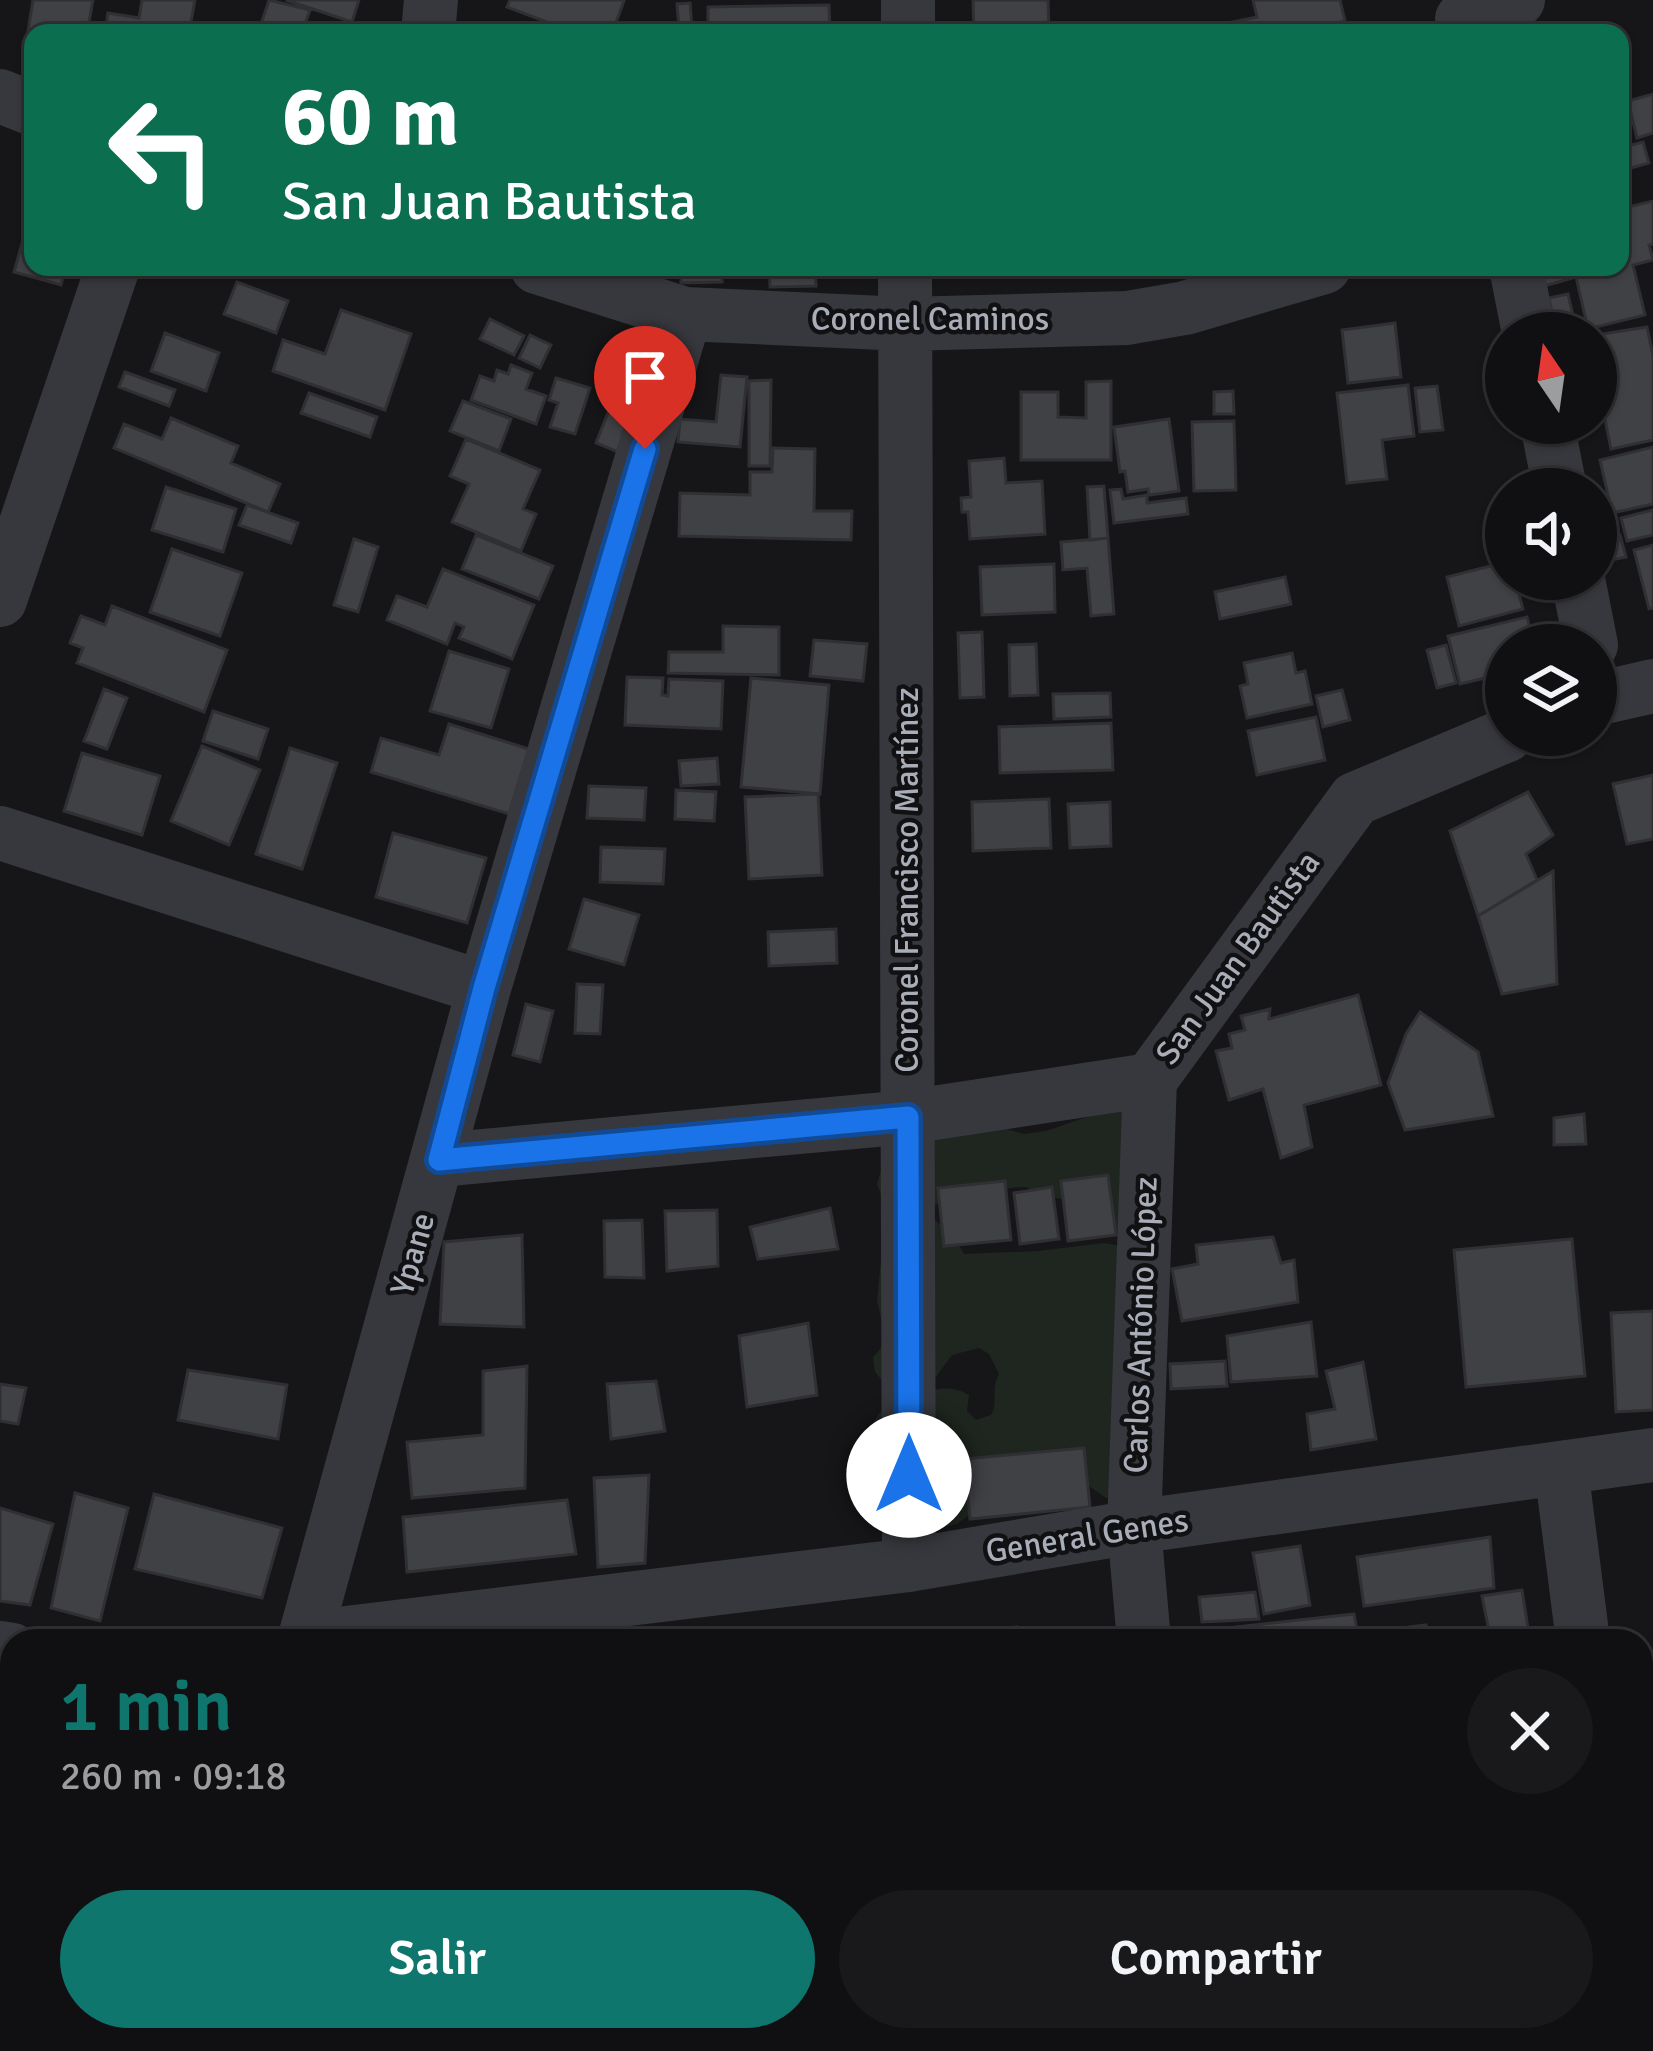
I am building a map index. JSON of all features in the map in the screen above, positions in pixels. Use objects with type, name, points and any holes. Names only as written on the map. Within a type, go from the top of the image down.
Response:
[{"type":"street","points":[[1461,17],[1518,0]]},
{"type":"street","points":[[0,600],[110,276]]},
{"type":"street","name":"Coronel Caminos","points":[[565,276],[685,314],[905,324],[1127,318],[1185,308],[1293,276]]},
{"type":"street","name":"Coronel Francisco Martínez","points":[[905,276],[909,1565]]},
{"type":"street","points":[[1518,276],[1525,312]]},
{"type":"street","name":"Ypane","points":[[308,1629],[484,988],[685,314]]},
{"type":"street","name":"San Juan Bautista","points":[[439,1160],[908,1117],[1150,1080],[1355,799],[1485,744]]},
{"type":"street","points":[[0,832],[484,988]]},
{"type":"street","name":"Carlos António López","points":[[1143,1629],[1134,1527],[1150,1080]]},
{"type":"street","name":"General Genes","points":[[387,1629],[909,1565],[1134,1527],[1653,1454]]},
{"type":"street","points":[[1561,1468],[1581,1629]]},
{"type":"shaded area","points":[[1142,1098],[1128,1233],[1103,1225],[1075,1203],[1027,1187],[934,1205],[931,1217],[953,1234],[964,1254],[1104,1243],[1132,1248],[1119,1492],[1106,1498],[1086,1484],[980,1507],[957,1524],[928,1531],[889,1526],[875,1500],[867,1469],[868,1438],[881,1411],[906,1396],[952,1389],[969,1395],[967,1411],[976,1420],[991,1415],[999,1374],[989,1354],[979,1348],[952,1355],[930,1385],[887,1386],[875,1372],[873,1357],[891,1337],[877,1301],[886,1208],[877,1184],[886,1155],[940,1133],[993,1125],[1024,1134],[1046,1131]]},
{"type":"building","points":[[33,0],[93,0],[89,24],[29,24]]},
{"type":"building","points":[[142,0],[195,0],[191,24],[106,24],[108,13],[139,18]]},
{"type":"building","points":[[269,0],[310,10],[305,24],[261,24]]},
{"type":"building","points":[[286,0],[359,0],[352,22]]},
{"type":"building","points":[[510,0],[624,1],[615,24],[552,24],[507,7]]},
{"type":"building","points":[[973,0],[1048,0],[1049,24],[974,24]]},
{"type":"building","points":[[1253,0],[1340,0],[1345,21],[1223,24],[1257,17]]},
{"type":"building","points":[[690,3],[692,24],[679,24],[677,4]]},
{"type":"building","points":[[829,5],[830,24],[708,24],[708,7]]},
{"type":"building","points":[[1653,94],[1653,133],[1637,138],[1629,101]]},
{"type":"building","points":[[1643,142],[1649,163],[1629,169],[1629,146]]},
{"type":"building","points":[[1653,201],[1653,244],[1649,245],[1653,260],[1633,265],[1645,315],[1617,322],[1617,312],[1584,312],[1576,277],[1544,286],[1542,276],[1629,276],[1629,207]]},
{"type":"building","points":[[24,236],[24,275],[14,272]]},
{"type":"building","points":[[28,276],[64,276],[61,285]]},
{"type":"building","points":[[681,276],[722,276],[722,282],[681,283]]},
{"type":"building","points":[[769,276],[815,276],[816,286],[770,287]]},
{"type":"building","points":[[237,282],[288,301],[276,333],[224,314]]},
{"type":"building","points":[[1568,294],[1572,312],[1552,312],[1549,298]]},
{"type":"building","points":[[341,310],[411,334],[385,410],[273,371],[283,340],[325,354]]},
{"type":"building","points":[[490,319],[524,336],[514,355],[480,339]]},
{"type":"building","points":[[1395,323],[1401,377],[1348,383],[1342,330]]},
{"type":"building","points":[[1647,327],[1653,356],[1653,440],[1611,449],[1610,444],[1617,444],[1617,332]]},
{"type":"building","points":[[165,333],[219,353],[206,391],[151,371]]},
{"type":"building","points":[[530,335],[551,345],[540,368],[519,358]]},
{"type":"building","points":[[511,365],[532,373],[526,389],[546,396],[536,424],[471,400],[480,376],[494,381],[497,370],[508,374]]},
{"type":"building","points":[[125,372],[175,390],[169,406],[119,387]]},
{"type":"building","points":[[623,375],[650,386],[623,454],[596,443]]},
{"type":"building","points":[[721,375],[747,377],[740,447],[678,442],[680,419],[716,422]]},
{"type":"building","points":[[556,378],[590,388],[575,434],[550,427],[558,403],[549,400]]},
{"type":"building","points":[[771,380],[770,466],[749,466],[749,381]]},
{"type":"building","points":[[1111,381],[1111,460],[1021,460],[1021,392],[1058,392],[1058,417],[1086,418],[1086,382]]},
{"type":"building","points":[[1408,385],[1414,436],[1382,440],[1387,479],[1347,483],[1337,393]]},
{"type":"building","points":[[1437,386],[1443,430],[1420,432],[1415,388]]},
{"type":"building","points":[[1233,391],[1234,414],[1214,414],[1214,392]]},
{"type":"building","points":[[309,393],[377,417],[370,437],[301,413]]},
{"type":"building","points":[[463,401],[511,419],[499,451],[450,431]]},
{"type":"building","points":[[171,418],[238,446],[231,463],[280,484],[268,512],[114,448],[124,424],[162,439]]},
{"type":"building","points":[[1169,419],[1179,491],[1128,492],[1125,471],[1120,472],[1114,427]]},
{"type":"building","points":[[1234,421],[1236,490],[1194,491],[1192,422]]},
{"type":"building","points":[[466,439],[540,470],[523,509],[536,514],[521,551],[452,522],[469,484],[450,476]]},
{"type":"building","points":[[1653,447],[1653,504],[1617,512],[1617,468],[1602,468],[1600,460]]},
{"type":"building","points":[[773,448],[815,449],[814,511],[852,511],[851,540],[679,536],[680,493],[750,495],[750,472],[772,472]]},
{"type":"building","points":[[1004,458],[1006,483],[1042,481],[1045,534],[970,539],[968,512],[962,512],[961,498],[971,497],[969,461]]},
{"type":"building","points":[[1104,486],[1108,538],[1090,540],[1087,487]]},
{"type":"building","points":[[166,487],[236,509],[223,552],[152,530]]},
{"type":"building","points":[[1121,489],[1123,499],[1147,495],[1147,503],[1186,498],[1188,514],[1114,523],[1110,490]]},
{"type":"building","points":[[247,505],[298,523],[291,543],[239,525]]},
{"type":"building","points":[[1653,510],[1653,535],[1627,541],[1621,518]]},
{"type":"building","points":[[476,535],[553,566],[539,599],[462,569]]},
{"type":"building","points":[[1620,535],[1626,557],[1617,559]]},
{"type":"building","points":[[1108,538],[1114,614],[1091,616],[1087,568],[1063,570],[1061,542]]},
{"type":"building","points":[[354,539],[378,547],[358,612],[334,605]]},
{"type":"building","points":[[1653,545],[1653,608],[1649,609],[1634,550]]},
{"type":"building","points":[[172,549],[242,573],[220,636],[150,612]]},
{"type":"building","points":[[1054,564],[1055,612],[982,615],[980,567]]},
{"type":"building","points":[[1485,567],[1485,600],[1521,600],[1523,609],[1459,626],[1447,577]]},
{"type":"building","points":[[443,569],[534,605],[512,659],[459,638],[464,627],[455,623],[447,644],[387,620],[397,596],[427,607]]},
{"type":"building","points":[[1285,577],[1291,604],[1220,619],[1215,592]]},
{"type":"building","points":[[112,606],[227,650],[204,712],[77,663],[83,648],[70,643],[81,616],[105,625]]},
{"type":"building","points":[[1527,617],[1529,624],[1498,624]]},
{"type":"building","points":[[723,626],[779,627],[779,675],[668,673],[669,652],[723,652]]},
{"type":"building","points":[[1485,627],[1485,678],[1460,684],[1448,636]]},
{"type":"building","points":[[982,632],[984,697],[960,698],[958,633]]},
{"type":"building","points":[[814,640],[867,644],[863,681],[810,676]]},
{"type":"building","points":[[1036,644],[1038,695],[1010,696],[1009,645]]},
{"type":"building","points":[[1446,645],[1456,683],[1437,688],[1427,650]]},
{"type":"building","points":[[449,651],[509,669],[491,728],[430,711]]},
{"type":"building","points":[[1292,653],[1296,673],[1305,671],[1312,704],[1247,718],[1240,686],[1248,684],[1244,663]]},
{"type":"building","points":[[627,677],[663,678],[662,695],[668,696],[669,679],[723,681],[721,729],[625,725]]},
{"type":"building","points":[[751,678],[829,685],[820,794],[741,787]]},
{"type":"building","points":[[104,689],[127,698],[107,749],[84,741]]},
{"type":"building","points":[[1342,690],[1350,720],[1323,727],[1316,696]]},
{"type":"building","points":[[1110,693],[1111,717],[1054,719],[1053,694]]},
{"type":"building","points":[[213,711],[268,729],[258,759],[203,741]]},
{"type":"building","points":[[1316,717],[1325,760],[1257,775],[1248,731]]},
{"type":"building","points":[[1111,723],[1113,770],[1000,773],[999,727]]},
{"type":"building","points":[[449,724],[529,749],[509,814],[371,772],[381,738],[439,755]]},
{"type":"building","points":[[202,746],[260,770],[229,845],[171,821]]},
{"type":"building","points":[[290,748],[337,763],[302,869],[256,854]]},
{"type":"building","points":[[82,753],[160,776],[142,835],[64,811]]},
{"type":"building","points":[[717,758],[719,784],[681,786],[679,761]]},
{"type":"building","points":[[1653,775],[1653,839],[1627,844],[1613,784]]},
{"type":"building","points":[[589,786],[646,788],[644,820],[587,818]]},
{"type":"building","points":[[676,790],[716,792],[714,821],[675,819]]},
{"type":"building","points":[[1528,792],[1553,835],[1526,854],[1537,880],[1478,916],[1450,831]]},
{"type":"building","points":[[818,794],[822,875],[749,879],[745,797]]},
{"type":"building","points":[[1049,799],[1051,848],[973,851],[972,802]]},
{"type":"building","points":[[1110,802],[1111,846],[1070,848],[1068,804]]},
{"type":"building","points":[[393,833],[486,858],[467,923],[376,897]]},
{"type":"building","points":[[601,847],[665,849],[663,884],[600,882]]},
{"type":"building","points":[[1553,871],[1557,984],[1502,994],[1478,916]]},
{"type":"building","points":[[584,899],[639,915],[624,965],[569,949]]},
{"type":"building","points":[[836,929],[837,963],[769,966],[768,932]]},
{"type":"building","points":[[577,984],[603,985],[600,1034],[575,1033]]},
{"type":"building","points":[[1358,995],[1381,1085],[1304,1105],[1312,1147],[1281,1158],[1263,1089],[1229,1100],[1216,1051],[1232,1048],[1229,1034],[1245,1030],[1241,1016],[1270,1009],[1269,1019]]},
{"type":"building","points":[[526,1004],[553,1011],[540,1062],[513,1055]]},
{"type":"building","points":[[1420,1012],[1478,1052],[1493,1116],[1405,1130],[1388,1083],[1406,1034]]},
{"type":"building","points":[[1584,1114],[1586,1144],[1554,1145],[1554,1118]]},
{"type":"building","points":[[1108,1175],[1116,1235],[1068,1241],[1061,1181]]},
{"type":"building","points":[[1005,1181],[1011,1240],[944,1246],[938,1188]]},
{"type":"building","points":[[1052,1187],[1059,1239],[1020,1244],[1014,1193]]},
{"type":"building","points":[[830,1208],[838,1249],[758,1259],[750,1227]]},
{"type":"building","points":[[717,1210],[718,1266],[667,1271],[665,1211]]},
{"type":"building","points":[[642,1220],[644,1278],[605,1277],[604,1221]]},
{"type":"building","points":[[522,1235],[524,1327],[440,1324],[444,1242]]},
{"type":"building","points":[[1273,1237],[1281,1263],[1294,1260],[1298,1302],[1182,1321],[1172,1269],[1198,1264],[1196,1245]]},
{"type":"building","points":[[1572,1239],[1585,1376],[1466,1387],[1454,1250]]},
{"type":"building","points":[[1653,1311],[1653,1410],[1616,1412],[1611,1313]]},
{"type":"building","points":[[1311,1322],[1317,1376],[1231,1382],[1227,1336]]},
{"type":"building","points":[[808,1323],[817,1395],[747,1407],[739,1336]]},
{"type":"building","points":[[1225,1361],[1227,1386],[1171,1389],[1170,1364]]},
{"type":"building","points":[[1363,1362],[1376,1439],[1311,1450],[1307,1414],[1335,1409],[1326,1371]]},
{"type":"building","points":[[527,1366],[525,1488],[412,1498],[407,1442],[483,1435],[483,1371]]},
{"type":"building","points":[[188,1370],[287,1385],[278,1439],[178,1420]]},
{"type":"building","points":[[656,1381],[665,1431],[611,1439],[607,1384]]},
{"type":"building","points":[[0,1384],[26,1388],[18,1424],[0,1421]]},
{"type":"building","points":[[1084,1448],[1090,1507],[970,1519],[964,1459]]},
{"type":"building","points":[[649,1475],[645,1563],[598,1567],[594,1478]]},
{"type":"building","points":[[75,1493],[128,1508],[100,1621],[51,1608]]},
{"type":"building","points":[[154,1494],[282,1528],[262,1598],[135,1569]]},
{"type":"building","points":[[567,1500],[576,1554],[407,1572],[403,1517]]},
{"type":"building","points":[[0,1508],[53,1524],[30,1605],[0,1601]]},
{"type":"building","points":[[1490,1537],[1494,1588],[1364,1606],[1357,1557]]},
{"type":"building","points":[[1300,1546],[1310,1605],[1264,1614],[1253,1553]]},
{"type":"building","points":[[1522,1590],[1528,1629],[1489,1629],[1482,1596]]},
{"type":"building","points":[[1255,1592],[1259,1619],[1202,1622],[1199,1597]]},
{"type":"building","points":[[1354,1614],[1357,1629],[1217,1629]]},
{"type":"route","points":[[645,449],[484,988],[439,1160],[908,1117],[909,1475]]}]
